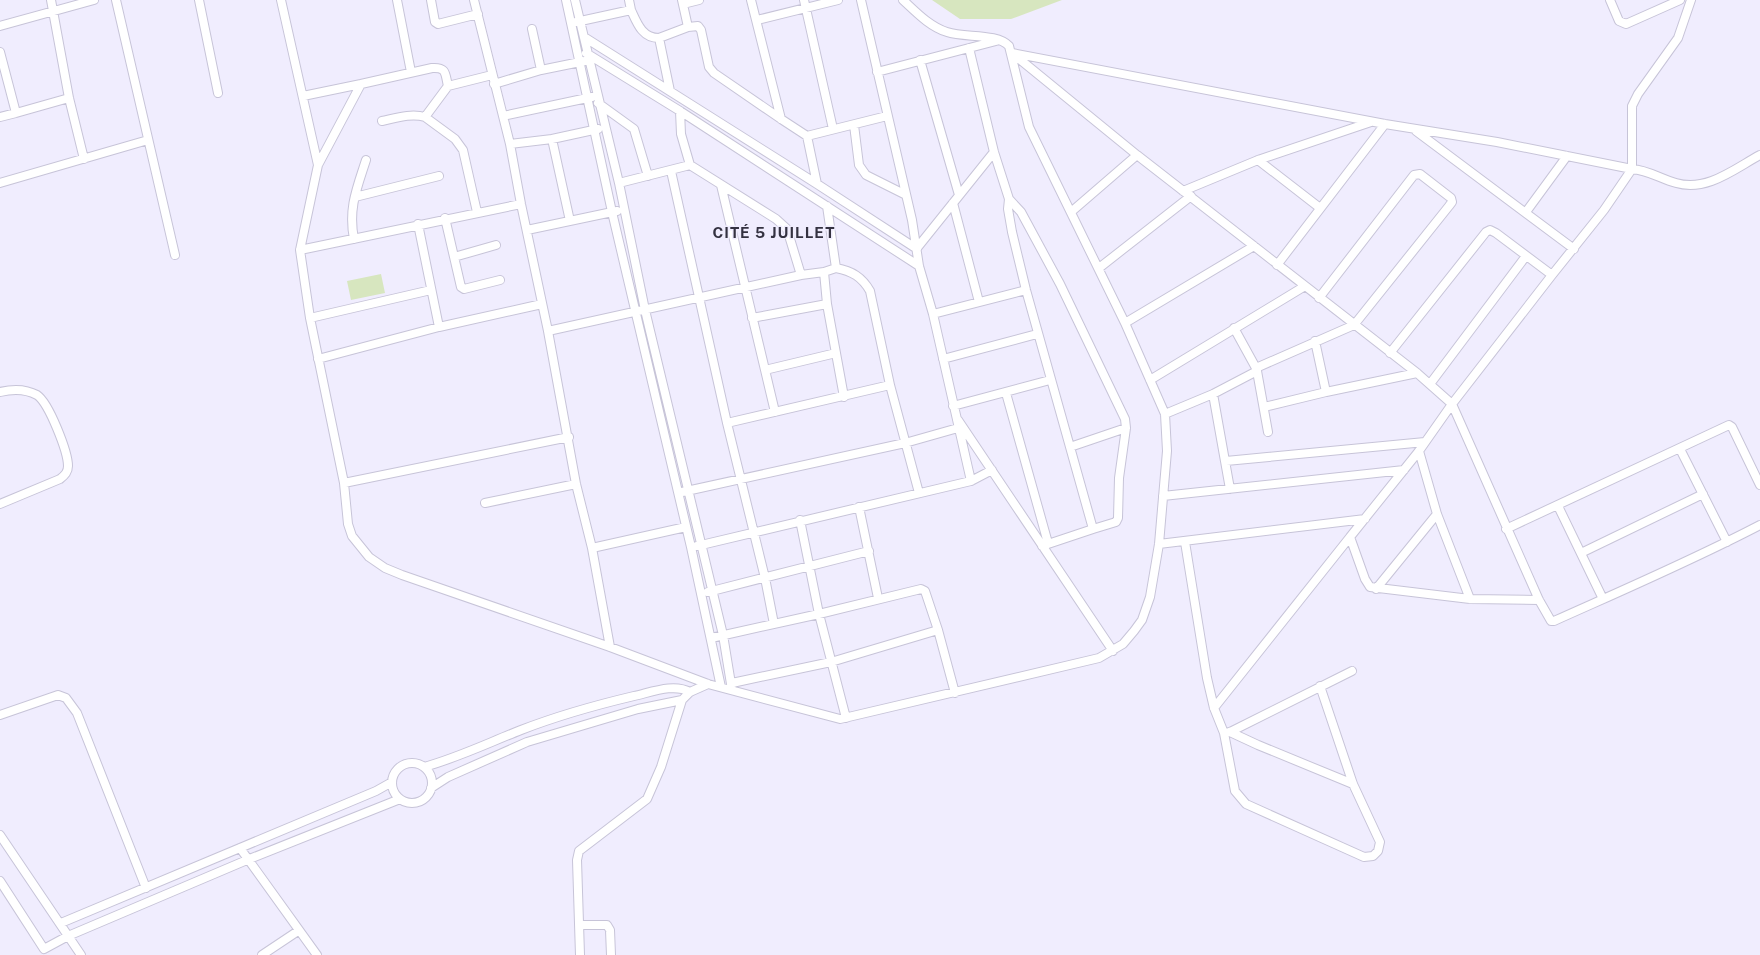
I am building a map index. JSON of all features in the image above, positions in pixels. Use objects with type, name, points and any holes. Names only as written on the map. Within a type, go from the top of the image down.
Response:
[{"type":"street","points":[[51,0],[69,98],[84,159]]},
{"type":"street","points":[[0,26],[94,0]]},
{"type":"street","points":[[116,0],[175,255]]},
{"type":"street","points":[[199,0],[218,93]]},
{"type":"street","points":[[281,0],[318,165]]},
{"type":"street","points":[[397,0],[412,72]]},
{"type":"street","points":[[431,0],[436,22],[438,24],[478,14]]},
{"type":"street","points":[[474,0],[510,144],[521,204],[548,330],[576,484],[592,548],[610,647]]},
{"type":"street","points":[[566,0],[584,37],[588,98],[594,129],[612,212],[702,593],[721,687]]},
{"type":"street","points":[[575,0],[576,22],[619,183],[645,310],[723,635],[732,687]]},
{"type":"street","points":[[629,0],[631,10],[638,27],[649,36],[659,38],[694,25],[701,30],[709,67],[714,73],[807,136],[817,184]]},
{"type":"street","points":[[688,26],[682,2],[699,0]]},
{"type":"street","points":[[751,0],[780,119]]},
{"type":"street","points":[[804,0],[833,129]]},
{"type":"street","points":[[757,20],[838,0]]},
{"type":"street","points":[[861,0],[876,72],[906,195],[919,266],[933,314],[971,481]]},
{"type":"street","points":[[732,687],[835,718],[846,718],[1099,658],[1123,644],[1142,620],[1150,597],[1159,544],[1167,451],[1165,414],[1099,268],[1029,127],[1012,53],[1009,46],[1001,39],[948,32],[932,24],[903,0]]},
{"type":"street","points":[[1610,0],[1619,21],[1626,24],[1680,0]]},
{"type":"street","points":[[1214,708],[1419,451],[1452,404],[1552,275],[1574,249],[1632,169],[1632,106],[1638,94],[1678,38],[1691,0]]},
{"type":"street","points":[[576,22],[631,10]]},
{"type":"street","points":[[532,29],[541,70]]},
{"type":"street","points":[[584,37],[917,249]]},
{"type":"street","points":[[659,38],[670,91]]},
{"type":"street","points":[[876,72],[1001,39]]},
{"type":"street","points":[[969,48],[994,152],[1009,199],[1008,209],[1012,232],[1037,334],[1093,529]]},
{"type":"street","points":[[0,52],[16,113]]},
{"type":"street","points":[[1012,53],[1415,130],[1496,142],[1646,172],[1677,184],[1700,185],[1716,180],[1760,155]]},
{"type":"street","points":[[1012,53],[1137,155],[1417,373],[1452,404],[1506,529],[1549,619],[1554,621],[1727,542],[1760,525]]},
{"type":"street","points":[[494,84],[585,58],[677,109],[919,266]]},
{"type":"street","points":[[920,60],[959,195]]},
{"type":"street","points":[[302,96],[412,72],[440,68],[445,72],[448,86]]},
{"type":"street","points":[[425,117],[448,86],[492,75]]},
{"type":"street","points":[[361,84],[318,165],[300,250],[310,318],[344,483],[348,524],[352,536],[369,556],[385,568],[610,647],[708,684],[721,687],[732,687],[831,662],[938,630]]},
{"type":"street","points":[[0,117],[69,98]]},
{"type":"street","points":[[503,116],[588,98],[597,99],[634,129],[648,176]]},
{"type":"street","points":[[679,98],[677,109],[681,134],[690,165],[776,219],[787,228],[801,275]]},
{"type":"street","points":[[382,121],[412,115],[425,117],[455,139],[463,150],[477,212]]},
{"type":"street","points":[[807,136],[887,116]]},
{"type":"street","points":[[1183,191],[1258,160],[1372,122]]},
{"type":"street","points":[[1277,265],[1386,124]]},
{"type":"street","points":[[854,125],[859,165],[866,176],[906,195]]},
{"type":"street","points":[[510,144],[552,139],[604,127]]},
{"type":"street","points":[[1415,130],[1574,249]]},
{"type":"street","points":[[552,139],[570,222]]},
{"type":"street","points":[[0,183],[148,140]]},
{"type":"street","points":[[917,249],[994,152]]},
{"type":"street","points":[[1071,212],[1137,155]]},
{"type":"street","points":[[1526,212],[1567,156]]},
{"type":"street","points":[[354,238],[350,222],[354,197],[366,160]]},
{"type":"street","points":[[1258,160],[1320,208]]},
{"type":"street","points":[[619,183],[690,165]]},
{"type":"street","points":[[671,171],[727,423],[765,578],[774,624]]},
{"type":"street","points":[[1165,414],[1213,394],[1257,369],[1315,341],[1354,325],[1451,203],[1451,198],[1420,174],[1414,175],[1319,298]]},
{"type":"street","points":[[354,197],[439,176]]},
{"type":"street","points":[[722,185],[775,412]]},
{"type":"street","points":[[827,191],[824,204],[836,268]]},
{"type":"street","points":[[1099,268],[1191,196]]},
{"type":"street","points":[[1009,199],[1021,212],[1060,284],[1122,411],[1126,428],[1119,478],[1118,520],[1045,544]]},
{"type":"street","points":[[300,250],[445,218],[521,204]]},
{"type":"street","points":[[953,204],[979,302]]},
{"type":"street","points":[[527,230],[625,210]]},
{"type":"street","points":[[445,218],[461,287],[464,289],[500,280]]},
{"type":"street","points":[[418,224],[439,327]]},
{"type":"street","points":[[1390,352],[1486,232],[1490,230],[1552,275]]},
{"type":"street","points":[[454,257],[496,245]]},
{"type":"street","points":[[1125,323],[1254,246]]},
{"type":"street","points":[[1430,384],[1526,256]]},
{"type":"street","points":[[548,330],[801,275],[824,272],[836,268],[850,271],[865,282],[870,291],[890,385],[920,493]]},
{"type":"street","points":[[824,272],[827,304],[844,397]]},
{"type":"street","points":[[1150,380],[1305,286]]},
{"type":"street","points":[[310,318],[431,290]]},
{"type":"street","points":[[933,314],[1026,290]]},
{"type":"street","points":[[318,359],[439,327],[542,304]]},
{"type":"street","points":[[752,318],[827,304]]},
{"type":"street","points":[[1234,328],[1257,369],[1268,432]]},
{"type":"street","points":[[943,359],[1037,334]]},
{"type":"street","points":[[1315,341],[1326,392]]},
{"type":"street","points":[[765,370],[836,352]]},
{"type":"street","points":[[1264,407],[1417,373]]},
{"type":"street","points":[[953,406],[1050,380]]},
{"type":"street","points":[[727,423],[844,397],[890,385]]},
{"type":"street","points":[[0,392],[29,392],[38,396],[44,403],[58,430],[68,467],[60,479],[0,504]]},
{"type":"street","points":[[1006,393],[1045,544]]},
{"type":"street","points":[[1213,394],[1230,489]]},
{"type":"street","points":[[659,411],[669,409]]},
{"type":"street","points":[[956,418],[1045,544],[1113,651]]},
{"type":"street","points":[[1506,529],[1731,425],[1760,485]]},
{"type":"street","points":[[678,493],[905,443],[958,428]]},
{"type":"street","points":[[1070,447],[1126,428]]},
{"type":"street","points":[[344,483],[568,437]]},
{"type":"street","points":[[1226,461],[1425,442]]},
{"type":"street","points":[[1680,449],[1727,542]]},
{"type":"street","points":[[1419,451],[1437,514],[1470,599]]},
{"type":"street","points":[[691,547],[800,520],[971,481],[992,470]]},
{"type":"street","points":[[1163,496],[1404,470]]},
{"type":"street","points":[[485,503],[576,484]]},
{"type":"street","points":[[1581,553],[1703,494]]},
{"type":"street","points":[[1558,506],[1603,599]]},
{"type":"street","points":[[859,507],[878,598]]},
{"type":"street","points":[[1376,589],[1437,514]]},
{"type":"street","points":[[1159,544],[1365,519]]},
{"type":"street","points":[[800,520],[819,614],[846,718]]},
{"type":"street","points":[[592,548],[686,527]]},
{"type":"street","points":[[1350,537],[1367,584],[1376,589],[1470,599],[1539,600]]},
{"type":"street","points":[[1185,542],[1207,678],[1214,708],[1227,732],[1235,791],[1246,804],[1364,857],[1373,856],[1378,851],[1380,842],[1353,784],[1320,686]]},
{"type":"street","points":[[702,593],[869,551]]},
{"type":"street","points":[[711,638],[819,614],[878,598],[923,589],[938,630],[955,692]]},
{"type":"street","points":[[1227,732],[1352,671]]},
{"type":"street","points":[[580,955],[577,860],[579,851],[647,799],[661,767],[682,700],[690,692],[708,684]]},
{"type":"street","points":[[424,767],[442,762],[522,730],[600,704],[659,690],[682,687],[690,692]]},
{"type":"street","points":[[0,715],[58,695],[66,698],[76,713],[146,888]]},
{"type":"street","points":[[392,782],[394,791],[400,799],[409,802],[418,802],[426,797],[431,788],[448,777],[527,742],[631,711],[682,700]]},
{"type":"street","points":[[1227,732],[1353,784]]},
{"type":"street","points":[[61,923],[376,791],[392,782],[398,769],[406,764],[415,763],[424,767],[430,774],[431,788]]},
{"type":"street","points":[[0,881],[42,952],[68,936],[247,860],[400,799]]},
{"type":"street","points":[[0,835],[61,923],[81,955]]},
{"type":"street","points":[[240,848],[298,931],[317,955]]},
{"type":"street","points":[[579,926],[608,925],[610,930],[611,955]]},
{"type":"street","points":[[262,955],[298,931]]},
{"type":"green space","points":[[932,0],[1062,0],[1011,19],[960,19]]},
{"type":"green space","points":[[381,274],[385,293],[351,300],[347,281]]},
{"type":"district","name":"CITÉ 5 JUILLET","points":[[774,232]]}]
